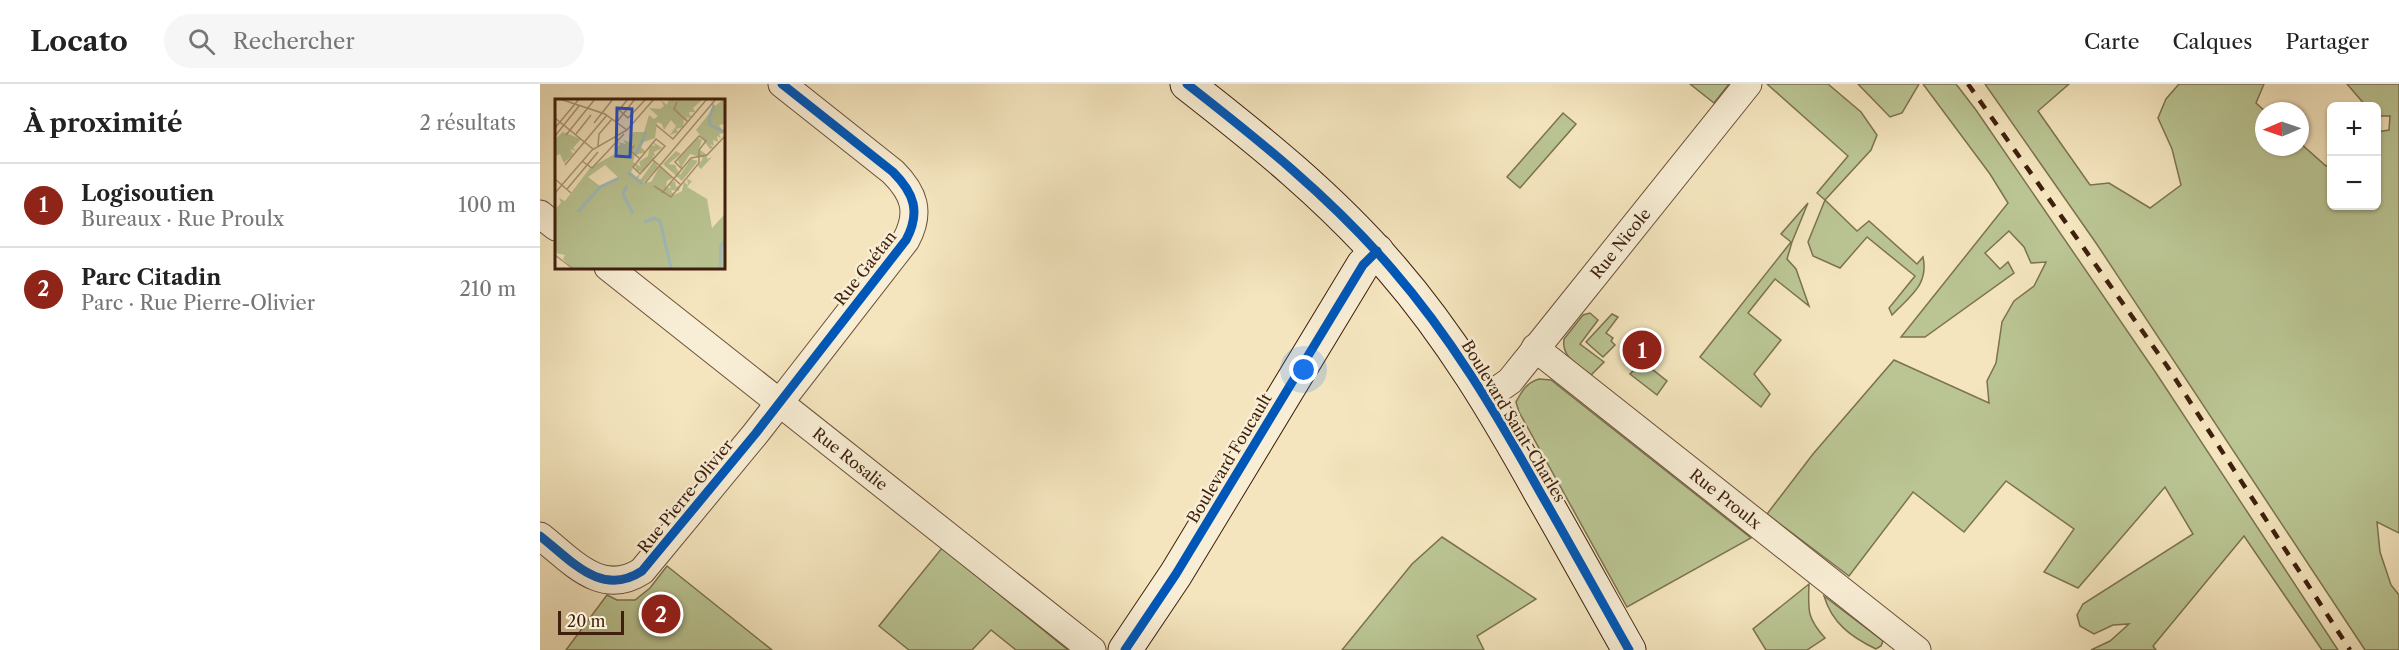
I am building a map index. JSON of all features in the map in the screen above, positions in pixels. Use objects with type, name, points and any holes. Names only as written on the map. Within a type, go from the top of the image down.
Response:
[{"type":"street","name":"Rue Gaétan","points":[[780,402],[900,249],[911,231],[914,212],[911,195],[893,172],[782,84]]},
{"type":"street","name":"Boulevard Saint-Charles","points":[[1187,84],[1285,161],[1377,251],[1436,324],[1486,398],[1629,650]]},
{"type":"street","name":"Rue Nicole","points":[[1486,398],[1510,381],[1748,84]]},
{"type":"street","points":[[540,214],[555,226]]},
{"type":"street","name":"Boulevard Foucault","points":[[1125,650],[1176,574],[1363,266],[1377,251]]},
{"type":"street","name":"Rue Rosalie","points":[[609,268],[1092,650]]},
{"type":"street","name":"Rue Proulx","points":[[1535,348],[1917,650]]},
{"type":"street","name":"Rue Pierre-Olivier","points":[[540,536],[594,577],[614,582],[632,578],[652,561],[780,402]]},
{"type":"green space","points":[[1690,84],[1729,84],[1714,103]]},
{"type":"green space","points":[[1767,84],[1828,84],[1861,112],[1877,135],[1871,150],[1825,200],[1817,193],[1848,156]]},
{"type":"green space","points":[[1858,84],[1919,84],[1902,113],[1890,117]]},
{"type":"green space","points":[[1923,84],[1956,84],[1976,110],[2156,373],[2338,650],[2322,650],[2244,536],[2153,646],[2156,650],[2091,650],[2110,641],[2129,624],[2113,625],[2094,634],[2080,626],[2077,615],[2083,604],[2193,534],[2165,487],[2078,588],[2044,572],[2074,529],[2006,481],[1964,532],[1913,492],[1849,576],[1767,514],[1813,454],[1894,360],[1989,403],[1987,381],[1996,363],[2002,322],[2014,301],[2034,286],[2046,262],[2031,263],[2024,247],[2009,231],[1985,253],[2000,269],[2008,262],[2014,273],[1925,337],[1901,337],[2008,203],[1990,174]]},
{"type":"green space","points":[[1985,84],[2069,84],[2038,111],[2090,185],[2109,183],[2150,208],[2181,185],[2172,149],[2158,118],[2166,99],[2179,84],[2264,84],[2255,102],[2255,156],[2309,156],[2309,151],[2327,165],[2327,210],[2381,210],[2381,131],[2389,130],[2390,116],[2381,116],[2381,102],[2363,102],[2347,84],[2399,84],[2399,533],[2377,522],[2380,552],[2391,585],[2399,595],[2399,650],[2365,650],[2096,243]]},
{"type":"green space","points":[[1563,113],[1576,124],[1520,188],[1507,177]]},
{"type":"green space","points":[[1825,200],[1857,231],[1869,221],[1917,264],[1923,257],[1921,283],[1892,315],[1889,308],[1915,276],[1867,237],[1840,268],[1813,256],[1808,242]]},
{"type":"green space","points":[[1808,203],[1787,259],[1796,269],[1809,306],[1775,279],[1748,313],[1781,340],[1754,374],[1770,394],[1761,407],[1700,357],[1791,242],[1781,234]]},
{"type":"green space","points":[[1590,313],[1598,320],[1580,344],[1604,362],[1591,375],[1568,356],[1564,345],[1564,339],[1583,315]]},
{"type":"green space","points":[[1612,314],[1618,317],[1606,333],[1613,338],[1611,341],[1615,345],[1603,357],[1586,342]]},
{"type":"green space","points":[[1643,361],[1646,364],[1649,361],[1654,366],[1652,369],[1667,381],[1657,395],[1630,374]]},
{"type":"green space","points":[[1539,379],[1551,380],[1751,538],[1627,607],[1519,412],[1516,402],[1520,394],[1528,385]]},
{"type":"green space","points":[[1442,537],[1536,599],[1477,636],[1484,650],[1342,650],[1412,564]]},
{"type":"green space","points":[[942,548],[1068,650],[1016,650],[991,630],[972,650],[909,650],[879,626]]},
{"type":"green space","points":[[667,566],[772,650],[566,650],[607,595],[617,600],[635,600],[650,588]]},
{"type":"green space","points":[[1809,584],[1810,614],[1825,638],[1807,650],[1766,650],[1753,629]]},
{"type":"green space","points":[[1824,596],[1883,641],[1881,646],[1876,649],[1844,628],[1832,614]]},
{"type":"railway","points":[[1968,84],[2167,366],[2350,650]]},
{"type":"cycle path","points":[[540,536],[575,565],[600,578],[613,580],[627,578],[642,571],[756,433],[906,240],[911,230],[914,212],[910,195],[900,180],[782,84]]},
{"type":"cycle path","points":[[1187,84],[1320,194],[1369,243],[1434,321],[1489,405],[1629,650]]},
{"type":"cycle path","points":[[1125,650],[1176,574],[1363,265],[1377,251]]},
{"type":"place","name":"Logisoutien","points":[[1642,350]]},
{"type":"place","name":"Parc Citadin","points":[[661,614]]}]
